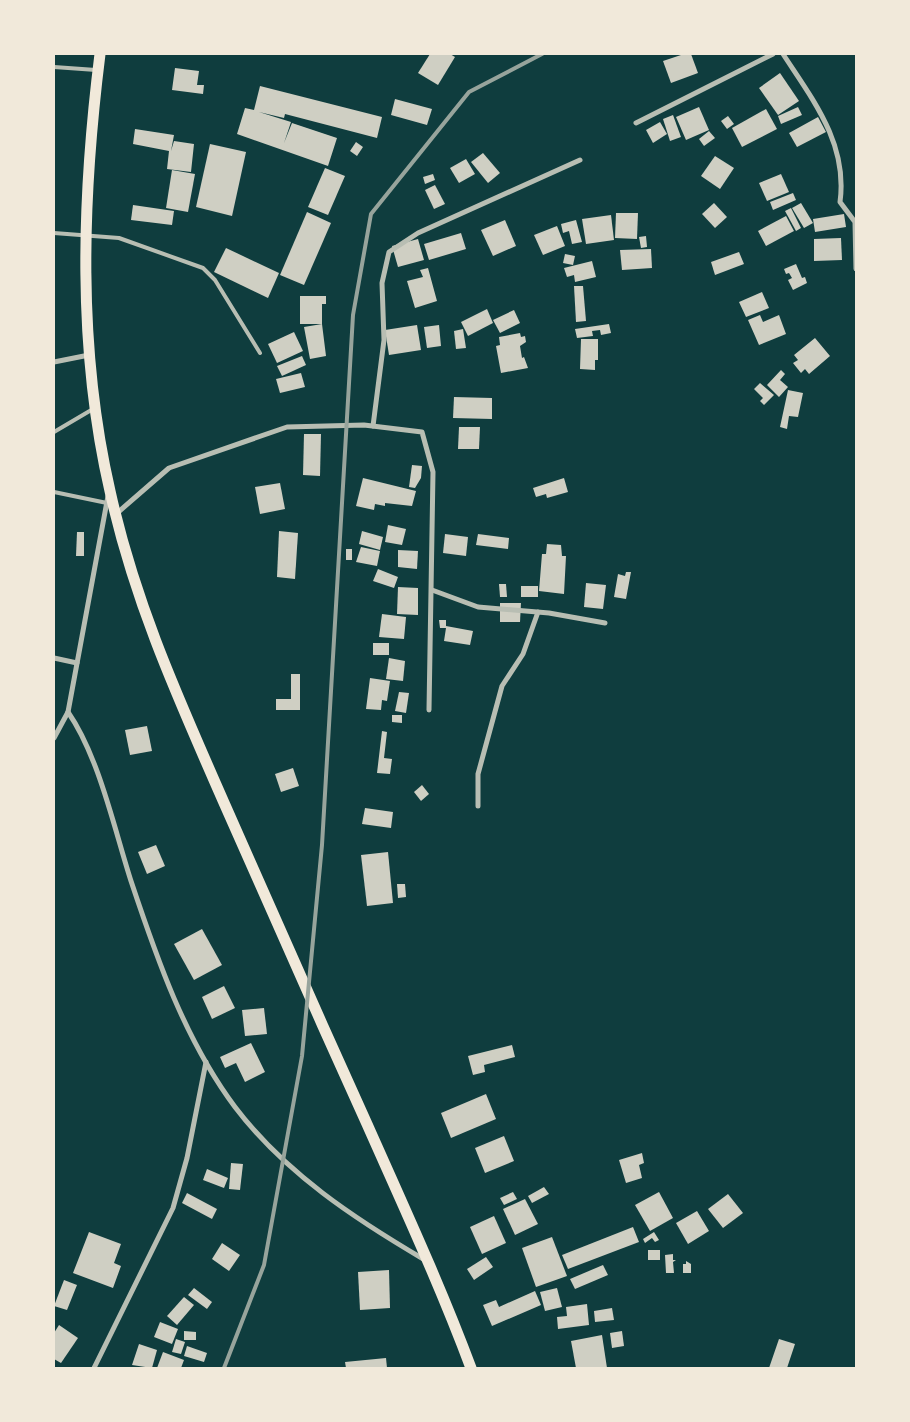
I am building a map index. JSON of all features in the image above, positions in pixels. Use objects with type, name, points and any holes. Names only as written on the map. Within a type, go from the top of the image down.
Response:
[{"type":"highway","points":[[100,54],[88,179],[86,235],[89,355],[95,408],[109,489],[138,597],[174,689],[316,1007],[471,1368]]},
{"type":"street","points":[[636,123],[772,54]]},
{"type":"street","points":[[783,54],[821,111],[835,143],[842,176],[840,202],[855,222],[856,269]]},
{"type":"street","points":[[373,426],[384,340],[382,283],[389,252],[418,233],[580,160]]},
{"type":"street","points":[[54,362],[89,355]]},
{"type":"street","points":[[116,514],[168,468],[287,427],[373,426],[422,432],[434,472],[429,710]]},
{"type":"street","points":[[54,738],[68,712],[109,489]]},
{"type":"street","points":[[432,590],[478,607],[538,612],[605,623]]},
{"type":"street","points":[[478,806],[478,774],[502,686],[523,654],[538,612]]},
{"type":"street","points":[[54,658],[77,663]]},
{"type":"street","points":[[68,712],[86,743],[164,973],[186,1025],[206,1061],[235,1106],[272,1148],[325,1196],[365,1225],[426,1260]]},
{"type":"street","points":[[94,1368],[173,1208],[185,1166],[206,1061]]},
{"type":"lane","points":[[54,67],[98,70]]},
{"type":"lane","points":[[54,233],[119,238],[203,268],[215,280],[260,353]]},
{"type":"lane","points":[[54,432],[95,408]]},
{"type":"lane","points":[[54,492],[107,503]]},
{"type":"building","points":[[430,54],[450,54],[455,57],[438,85],[418,73]]},
{"type":"building","points":[[684,54],[691,54],[698,73],[671,83],[663,61]]},
{"type":"building","points":[[175,68],[199,71],[197,85],[204,85],[203,94],[172,90]]},
{"type":"building","points":[[780,73],[799,101],[778,115],[759,88]]},
{"type":"building","points":[[260,86],[382,117],[377,138],[285,114],[284,118],[259,112],[291,122],[284,143],[292,123],[337,138],[328,166],[237,134],[245,108],[254,110]]},
{"type":"building","points":[[395,99],[432,109],[427,125],[391,115]]},
{"type":"building","points":[[699,107],[709,130],[686,140],[676,117]]},
{"type":"building","points":[[798,107],[802,115],[781,124],[778,116]]},
{"type":"building","points":[[766,109],[777,129],[742,147],[732,128]]},
{"type":"building","points":[[673,115],[681,137],[670,141],[663,119]]},
{"type":"building","points":[[728,116],[734,124],[727,129],[721,121]]},
{"type":"building","points":[[818,117],[826,132],[797,147],[789,133]]},
{"type":"building","points":[[660,122],[667,134],[653,143],[646,130]]},
{"type":"building","points":[[135,129],[174,135],[171,151],[174,141],[194,144],[191,172],[167,169],[169,151],[133,144]]},
{"type":"building","points":[[709,131],[715,138],[704,146],[699,139]]},
{"type":"building","points":[[356,142],[363,147],[357,156],[350,151]]},
{"type":"building","points":[[210,144],[246,152],[232,216],[196,207]]},
{"type":"building","points":[[483,153],[500,173],[488,183],[471,162]]},
{"type":"building","points":[[715,156],[734,168],[720,189],[701,176]]},
{"type":"building","points":[[466,159],[475,174],[459,183],[450,168]]},
{"type":"building","points":[[325,168],[345,176],[328,215],[308,207]]},
{"type":"building","points":[[172,170],[195,174],[188,212],[166,208]]},
{"type":"building","points":[[433,174],[435,180],[425,184],[423,177]]},
{"type":"building","points":[[781,174],[789,192],[767,201],[759,183]]},
{"type":"building","points":[[435,185],[445,204],[434,209],[425,190]]},
{"type":"building","points":[[793,193],[796,200],[773,210],[770,202]]},
{"type":"building","points":[[714,203],[727,217],[715,228],[702,214]]},
{"type":"building","points":[[801,203],[813,223],[804,228],[792,208]]},
{"type":"building","points":[[133,205],[174,211],[172,225],[131,220]]},
{"type":"building","points":[[791,208],[801,228],[796,231],[785,211]]},
{"type":"building","points":[[307,212],[331,223],[304,285],[280,275]]},
{"type":"building","points":[[616,213],[638,213],[637,239],[615,238]]},
{"type":"building","points":[[844,214],[846,227],[815,232],[813,219]]},
{"type":"building","points":[[611,215],[614,240],[586,244],[582,219]]},
{"type":"building","points":[[786,216],[794,231],[766,246],[758,231]]},
{"type":"building","points":[[505,220],[516,246],[493,256],[481,230]]},
{"type":"building","points":[[576,220],[582,242],[572,244],[569,231],[563,233],[561,224]]},
{"type":"building","points":[[557,226],[565,246],[543,255],[534,235]]},
{"type":"building","points":[[461,233],[466,249],[429,260],[424,244]]},
{"type":"building","points":[[646,236],[647,247],[641,248],[639,237]]},
{"type":"building","points":[[841,238],[842,260],[814,261],[814,239]]},
{"type":"building","points":[[418,239],[424,260],[398,267],[392,246]]},
{"type":"building","points":[[226,248],[279,273],[268,298],[214,272]]},
{"type":"building","points":[[651,249],[652,268],[622,270],[620,250]]},
{"type":"building","points":[[739,252],[744,264],[715,275],[711,262]]},
{"type":"building","points":[[565,254],[575,256],[573,265],[563,263]]},
{"type":"building","points":[[592,261],[596,277],[575,282],[574,275],[567,277],[564,268]]},
{"type":"building","points":[[796,264],[802,278],[805,277],[807,283],[793,290],[788,280],[792,278],[789,273],[786,274],[784,269]]},
{"type":"building","points":[[428,268],[437,301],[415,308],[407,281],[423,277],[420,270]]},
{"type":"building","points":[[574,286],[583,286],[586,321],[576,322]]},
{"type":"building","points":[[762,292],[769,308],[746,317],[739,302]]},
{"type":"building","points":[[300,296],[326,296],[326,304],[322,304],[322,324],[300,324]]},
{"type":"building","points":[[487,309],[493,323],[468,336],[461,322]]},
{"type":"building","points":[[514,310],[520,323],[500,333],[493,320]]},
{"type":"building","points":[[760,315],[763,322],[779,315],[786,334],[759,345],[748,320]]},
{"type":"building","points":[[322,324],[326,356],[310,359],[304,327]]},
{"type":"building","points":[[609,324],[611,333],[601,335],[600,330],[592,331],[593,336],[577,338],[575,329]]},
{"type":"building","points":[[417,325],[421,350],[389,355],[385,330]]},
{"type":"building","points":[[439,325],[441,346],[427,348],[424,327]]},
{"type":"building","points":[[463,329],[466,348],[456,349],[454,331]]},
{"type":"building","points":[[294,332],[303,351],[277,363],[268,344]]},
{"type":"building","points":[[520,333],[521,337],[525,336],[526,342],[520,346],[522,358],[524,357],[528,368],[501,373],[496,346],[500,345],[499,337]]},
{"type":"building","points":[[815,338],[830,356],[809,374],[805,369],[801,373],[793,363],[798,360],[794,355]]},
{"type":"building","points":[[581,339],[598,339],[598,360],[595,360],[595,370],[580,369]]},
{"type":"building","points":[[302,356],[306,365],[282,376],[277,366]]},
{"type":"building","points":[[781,370],[785,374],[780,380],[788,387],[779,397],[767,385]]},
{"type":"building","points":[[301,373],[305,387],[280,393],[276,379]]},
{"type":"building","points":[[760,383],[774,395],[764,405],[760,401],[763,398],[754,389]]},
{"type":"building","points":[[788,390],[803,393],[798,417],[789,416],[787,429],[780,427]]},
{"type":"building","points":[[454,397],[492,398],[492,419],[453,418]]},
{"type":"building","points":[[459,427],[480,427],[479,449],[458,449]]},
{"type":"building","points":[[304,434],[321,434],[320,476],[303,475]]},
{"type":"building","points":[[412,465],[422,466],[421,478],[415,488],[409,487]]},
{"type":"building","points":[[363,478],[416,491],[412,506],[385,503],[385,506],[375,504],[374,510],[356,506]]},
{"type":"building","points":[[564,478],[568,492],[547,498],[546,494],[536,497],[533,488]]},
{"type":"building","points":[[280,483],[285,509],[260,514],[255,487]]},
{"type":"building","points":[[388,525],[406,529],[402,545],[385,542]]},
{"type":"building","points":[[279,531],[298,533],[295,579],[277,577]]},
{"type":"building","points":[[362,531],[383,537],[380,550],[359,544]]},
{"type":"building","points":[[77,532],[84,532],[84,556],[76,556]]},
{"type":"building","points":[[445,534],[468,537],[466,556],[443,553]]},
{"type":"building","points":[[478,534],[509,538],[508,549],[476,545]]},
{"type":"building","points":[[547,544],[561,545],[562,556],[566,556],[564,594],[539,591],[542,554],[546,554]]},
{"type":"building","points":[[361,547],[380,551],[377,566],[356,562]]},
{"type":"building","points":[[346,549],[352,549],[352,560],[346,560]]},
{"type":"building","points":[[398,550],[418,551],[417,569],[398,567]]},
{"type":"building","points":[[378,569],[398,577],[394,588],[373,581]]},
{"type":"building","points":[[626,572],[631,572],[626,599],[614,597],[618,574],[625,576]]},
{"type":"building","points":[[586,583],[606,585],[603,609],[584,607]]},
{"type":"building","points":[[499,584],[506,584],[507,597],[500,597]]},
{"type":"building","points":[[521,586],[538,586],[538,597],[521,597]]},
{"type":"building","points":[[398,587],[418,588],[418,615],[397,614]]},
{"type":"building","points":[[500,603],[521,603],[520,622],[500,622]]},
{"type":"building","points":[[382,614],[406,617],[404,639],[379,637]]},
{"type":"building","points":[[439,620],[446,620],[446,626],[473,631],[470,645],[444,641],[446,628],[440,628]]},
{"type":"building","points":[[373,643],[389,643],[389,655],[373,655]]},
{"type":"building","points":[[389,658],[405,661],[403,681],[386,679]]},
{"type":"building","points":[[291,674],[300,674],[300,710],[276,710],[276,699],[291,699]]},
{"type":"building","points":[[370,678],[390,681],[387,701],[382,700],[381,710],[366,709]]},
{"type":"building","points":[[399,692],[409,693],[406,713],[395,711]]},
{"type":"building","points":[[392,715],[402,715],[402,723],[392,722]]},
{"type":"building","points":[[147,726],[152,751],[130,755],[125,730]]},
{"type":"building","points":[[382,731],[387,732],[384,758],[392,759],[390,774],[377,773]]},
{"type":"building","points":[[293,768],[299,786],[281,792],[275,774]]},
{"type":"building","points":[[422,785],[429,794],[421,801],[414,792]]},
{"type":"building","points":[[365,808],[393,812],[391,828],[362,824]]},
{"type":"building","points":[[156,845],[165,866],[147,874],[138,852]]},
{"type":"building","points":[[388,852],[393,903],[367,906],[361,855]]},
{"type":"building","points":[[397,884],[405,884],[406,897],[398,898]]},
{"type":"building","points":[[202,929],[222,965],[194,980],[174,944]]},
{"type":"building","points":[[224,986],[235,1008],[212,1019],[202,997]]},
{"type":"building","points":[[264,1008],[267,1034],[245,1036],[242,1010]]},
{"type":"building","points":[[251,1043],[265,1072],[245,1082],[236,1063],[225,1068],[220,1057]]},
{"type":"building","points":[[512,1045],[515,1057],[484,1065],[485,1072],[473,1075],[468,1056]]},
{"type":"building","points":[[486,1094],[496,1119],[451,1138],[441,1113]]},
{"type":"building","points":[[504,1136],[514,1161],[485,1173],[475,1148]]},
{"type":"building","points":[[642,1153],[644,1163],[639,1165],[642,1178],[626,1183],[619,1160]]},
{"type":"building","points":[[231,1163],[243,1164],[240,1190],[229,1189]]},
{"type":"building","points":[[207,1169],[228,1178],[224,1188],[203,1180]]},
{"type":"building","points":[[544,1187],[549,1194],[532,1203],[528,1196]]},
{"type":"building","points":[[513,1192],[517,1199],[504,1205],[500,1198]]},
{"type":"building","points":[[659,1192],[673,1218],[650,1231],[635,1205]]},
{"type":"building","points":[[187,1193],[217,1209],[212,1219],[182,1203]]},
{"type":"building","points":[[728,1194],[743,1213],[723,1228],[708,1209]]},
{"type":"building","points":[[525,1199],[538,1224],[515,1235],[503,1209]]},
{"type":"building","points":[[697,1211],[709,1231],[688,1244],[676,1223]]},
{"type":"building","points":[[494,1216],[506,1243],[482,1254],[470,1227]]},
{"type":"building","points":[[633,1227],[639,1242],[568,1269],[562,1255]]},
{"type":"building","points":[[89,1232],[121,1244],[114,1263],[121,1266],[113,1288],[73,1273]]},
{"type":"building","points":[[654,1232],[659,1240],[655,1242],[652,1238],[645,1243],[643,1239]]},
{"type":"building","points":[[552,1237],[567,1276],[536,1287],[522,1248]]},
{"type":"building","points":[[222,1243],[240,1255],[229,1271],[212,1259]]},
{"type":"building","points":[[648,1250],[660,1250],[660,1260],[648,1260]]},
{"type":"building","points":[[673,1254],[673,1260],[676,1260],[673,1262],[674,1273],[666,1273],[665,1255]]},
{"type":"building","points":[[486,1257],[493,1267],[474,1280],[467,1269]]},
{"type":"building","points":[[686,1261],[691,1264],[691,1273],[683,1273],[683,1264],[686,1264]]},
{"type":"building","points":[[603,1265],[608,1275],[575,1289],[570,1279]]},
{"type":"building","points":[[389,1270],[390,1308],[360,1310],[358,1272]]},
{"type":"building","points":[[64,1280],[77,1285],[67,1310],[54,1306]]},
{"type":"building","points":[[194,1288],[212,1302],[207,1309],[188,1295]]},
{"type":"building","points":[[557,1288],[562,1307],[545,1311],[540,1292]]},
{"type":"building","points":[[535,1291],[541,1305],[492,1326],[483,1305],[496,1300],[499,1307]]},
{"type":"building","points":[[184,1297],[194,1305],[177,1325],[167,1316]]},
{"type":"building","points":[[587,1304],[589,1325],[558,1329],[557,1317],[567,1316],[566,1307]]},
{"type":"building","points":[[612,1308],[614,1320],[595,1322],[594,1311]]},
{"type":"building","points":[[160,1322],[178,1329],[172,1344],[154,1337]]},
{"type":"building","points":[[59,1325],[78,1338],[61,1363],[54,1359],[54,1333]]},
{"type":"building","points":[[184,1331],[196,1332],[196,1340],[184,1340]]},
{"type":"building","points":[[622,1331],[624,1346],[612,1348],[610,1333]]},
{"type":"building","points":[[602,1335],[607,1368],[576,1368],[571,1341]]},
{"type":"building","points":[[176,1339],[185,1342],[181,1354],[172,1352]]},
{"type":"building","points":[[779,1339],[795,1344],[787,1368],[769,1368]]},
{"type":"building","points":[[139,1344],[157,1350],[152,1368],[132,1365]]},
{"type":"building","points":[[187,1346],[207,1353],[204,1362],[184,1356]]},
{"type":"building","points":[[163,1352],[184,1360],[181,1368],[157,1368]]},
{"type":"building","points":[[386,1358],[387,1368],[346,1368],[345,1362]]},
{"type":"railway","points":[[224,1368],[264,1265],[302,1056],[322,845],[353,315],[371,214],[469,92],[542,54]]}]
